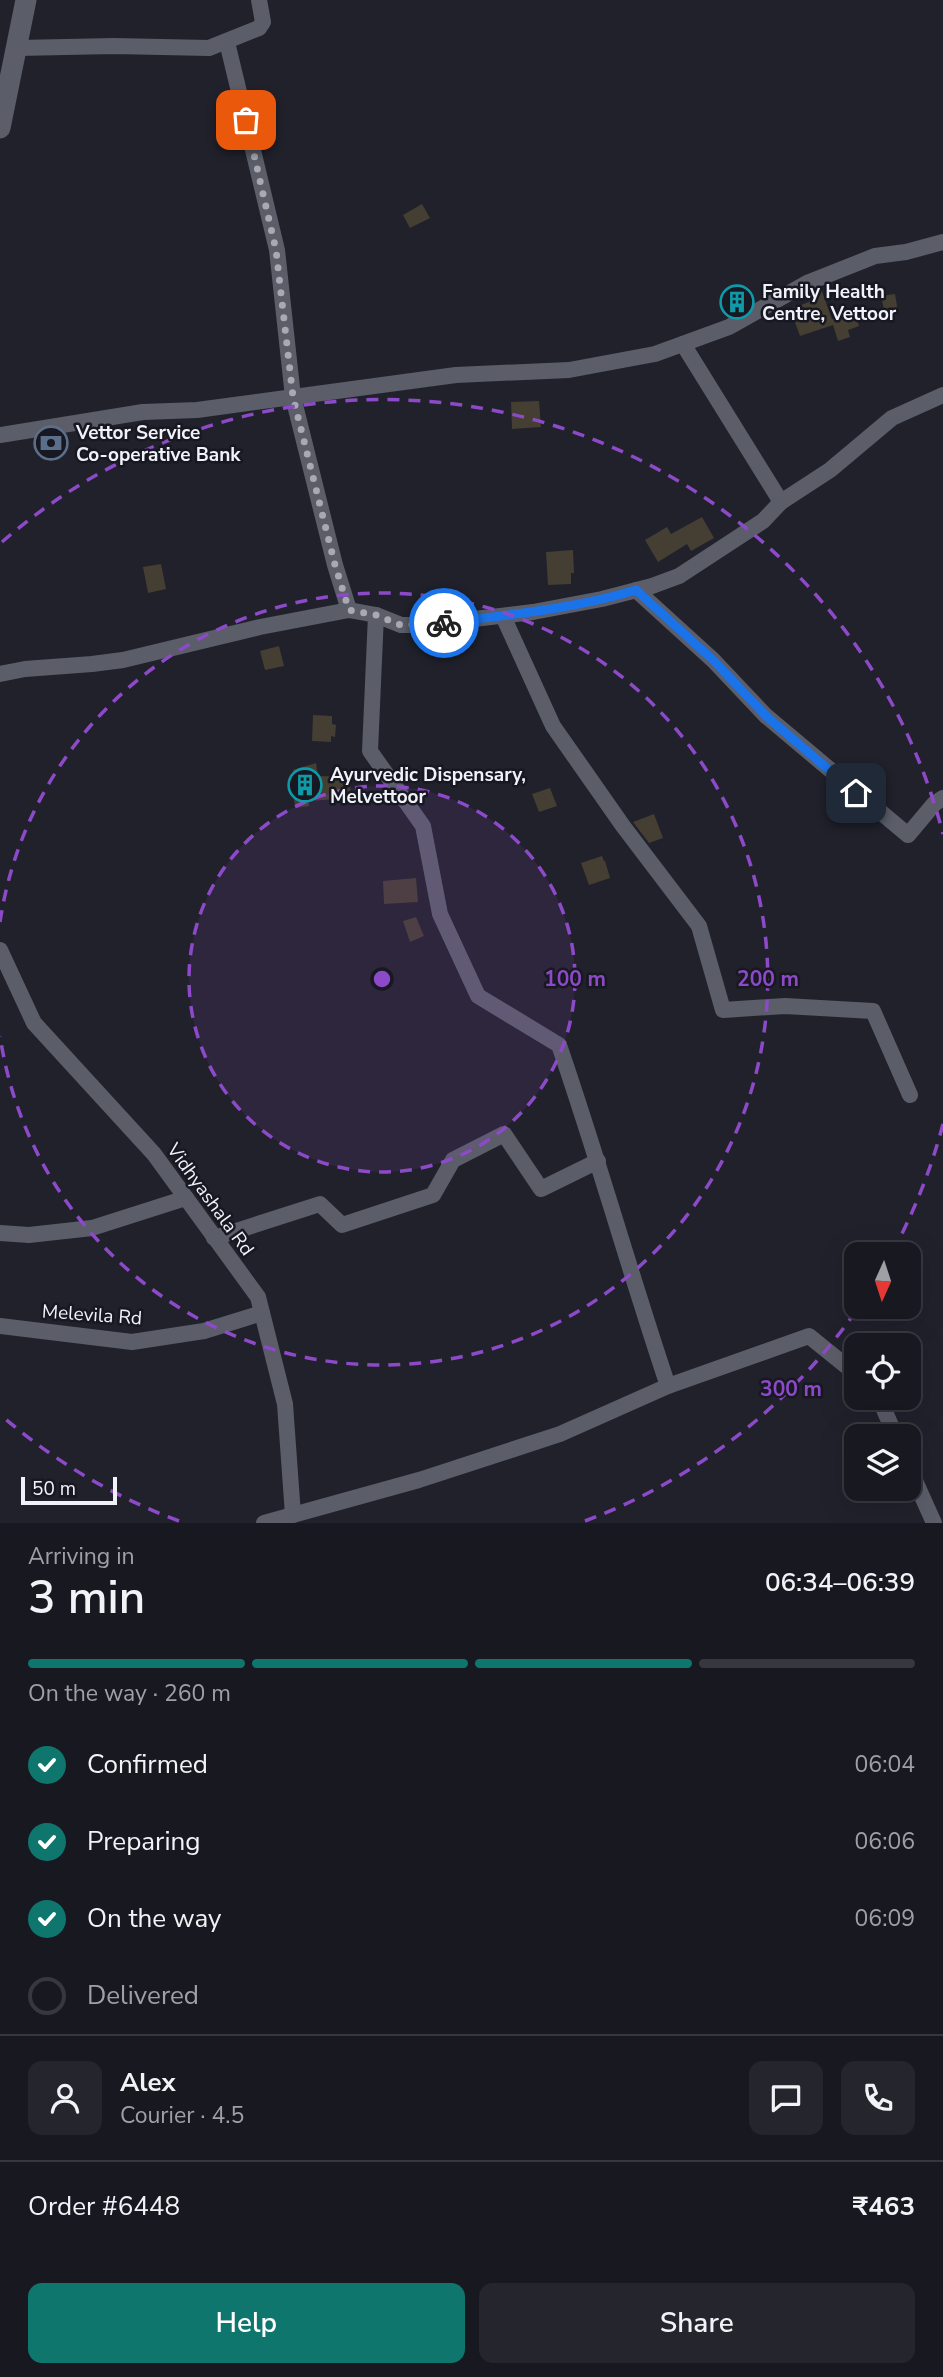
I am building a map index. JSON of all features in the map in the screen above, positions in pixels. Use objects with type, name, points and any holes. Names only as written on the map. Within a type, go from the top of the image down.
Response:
[{"type":"main road","points":[[0,128],[8,51],[26,0]]},
{"type":"street","points":[[8,51],[114,46],[209,48],[259,28],[262,22],[259,0]]},
{"type":"street","points":[[227,42],[276,250],[293,397],[349,610]]},
{"type":"street","points":[[0,435],[143,412],[197,410],[456,375],[569,370],[655,354],[729,327],[807,283],[875,256],[906,252],[943,242]]},
{"type":"street","points":[[683,344],[781,502]]},
{"type":"street","points":[[0,674],[25,669],[123,660],[260,627],[349,610],[376,615],[401,625],[424,625],[570,606],[636,590],[679,576],[763,521],[781,502],[831,470],[892,418],[943,395]]},
{"type":"street","points":[[636,590],[713,660],[766,716],[908,835],[934,804],[943,798]]},
{"type":"street","points":[[376,615],[370,751],[423,826],[440,914],[478,996],[559,1045],[668,1386]]},
{"type":"street","points":[[503,616],[552,726],[699,926],[723,1010],[785,1006],[873,1011],[910,1095]]},
{"type":"street","name":"Vidhyashala Rd","points":[[0,950],[34,1023],[154,1154],[258,1297],[285,1404],[293,1515]]},
{"type":"street","points":[[214,1238],[320,1204],[342,1225],[433,1195],[453,1160],[504,1135],[541,1189],[598,1161]]},
{"type":"street","points":[[0,1233],[29,1235],[92,1228],[186,1198]]},
{"type":"street","name":"Melevila Rd","points":[[0,1326],[132,1342],[204,1331],[262,1313]]},
{"type":"street","points":[[264,1523],[419,1480],[560,1434],[668,1386],[809,1336],[844,1364]]},
{"type":"street","points":[[921,1494],[934,1523]]},
{"type":"building","points":[[422,204],[430,218],[410,228],[403,215]]},
{"type":"building","name":"Family Health Centre, Vettoor","points":[[744,289],[749,304],[731,314],[723,297]]},
{"type":"building","points":[[821,289],[832,319],[855,311],[859,326],[848,330],[850,337],[838,341],[833,325],[800,336],[790,309],[809,302],[807,295]]},
{"type":"building","points":[[895,294],[898,312],[885,314],[881,296]]},
{"type":"building","points":[[539,401],[541,427],[512,429],[511,402]]},
{"type":"building","points":[[702,517],[714,538],[691,551],[687,544],[658,562],[645,540],[667,527],[671,534]]},
{"type":"building","points":[[573,550],[574,573],[571,573],[571,584],[548,585],[546,552]]},
{"type":"building","points":[[161,564],[166,589],[148,593],[143,567]]},
{"type":"building","points":[[279,646],[284,666],[265,670],[260,651]]},
{"type":"building","points":[[313,715],[332,716],[332,724],[336,725],[335,737],[331,736],[331,742],[312,741]]},
{"type":"building","points":[[316,763],[318,776],[351,777],[350,798],[309,801],[309,806],[296,808],[292,793],[293,770]]},
{"type":"building","points":[[550,788],[557,806],[539,812],[532,794]]},
{"type":"building","points":[[654,814],[663,838],[649,843],[633,822]]},
{"type":"building","points":[[602,856],[610,878],[589,885],[581,863]]},
{"type":"building","points":[[416,878],[418,902],[384,904],[383,881]]},
{"type":"building","points":[[416,917],[424,936],[410,942],[403,921]]},
{"type":"way so far","points":[[246,120],[276,250],[293,397],[349,610],[376,615],[401,625],[444,623]]},
{"type":"place","name":"Family Health Centre, Vettoor","points":[[737,302]]},
{"type":"place","name":"Vettor Service Co-operative Bank","points":[[51,443]]},
{"type":"place","name":"Ayurvedic Dispensary, Melvettoor","points":[[305,785]]},
{"type":"route","points":[[444,623],[533,612],[636,590],[713,660],[766,716],[856,793]]}]
